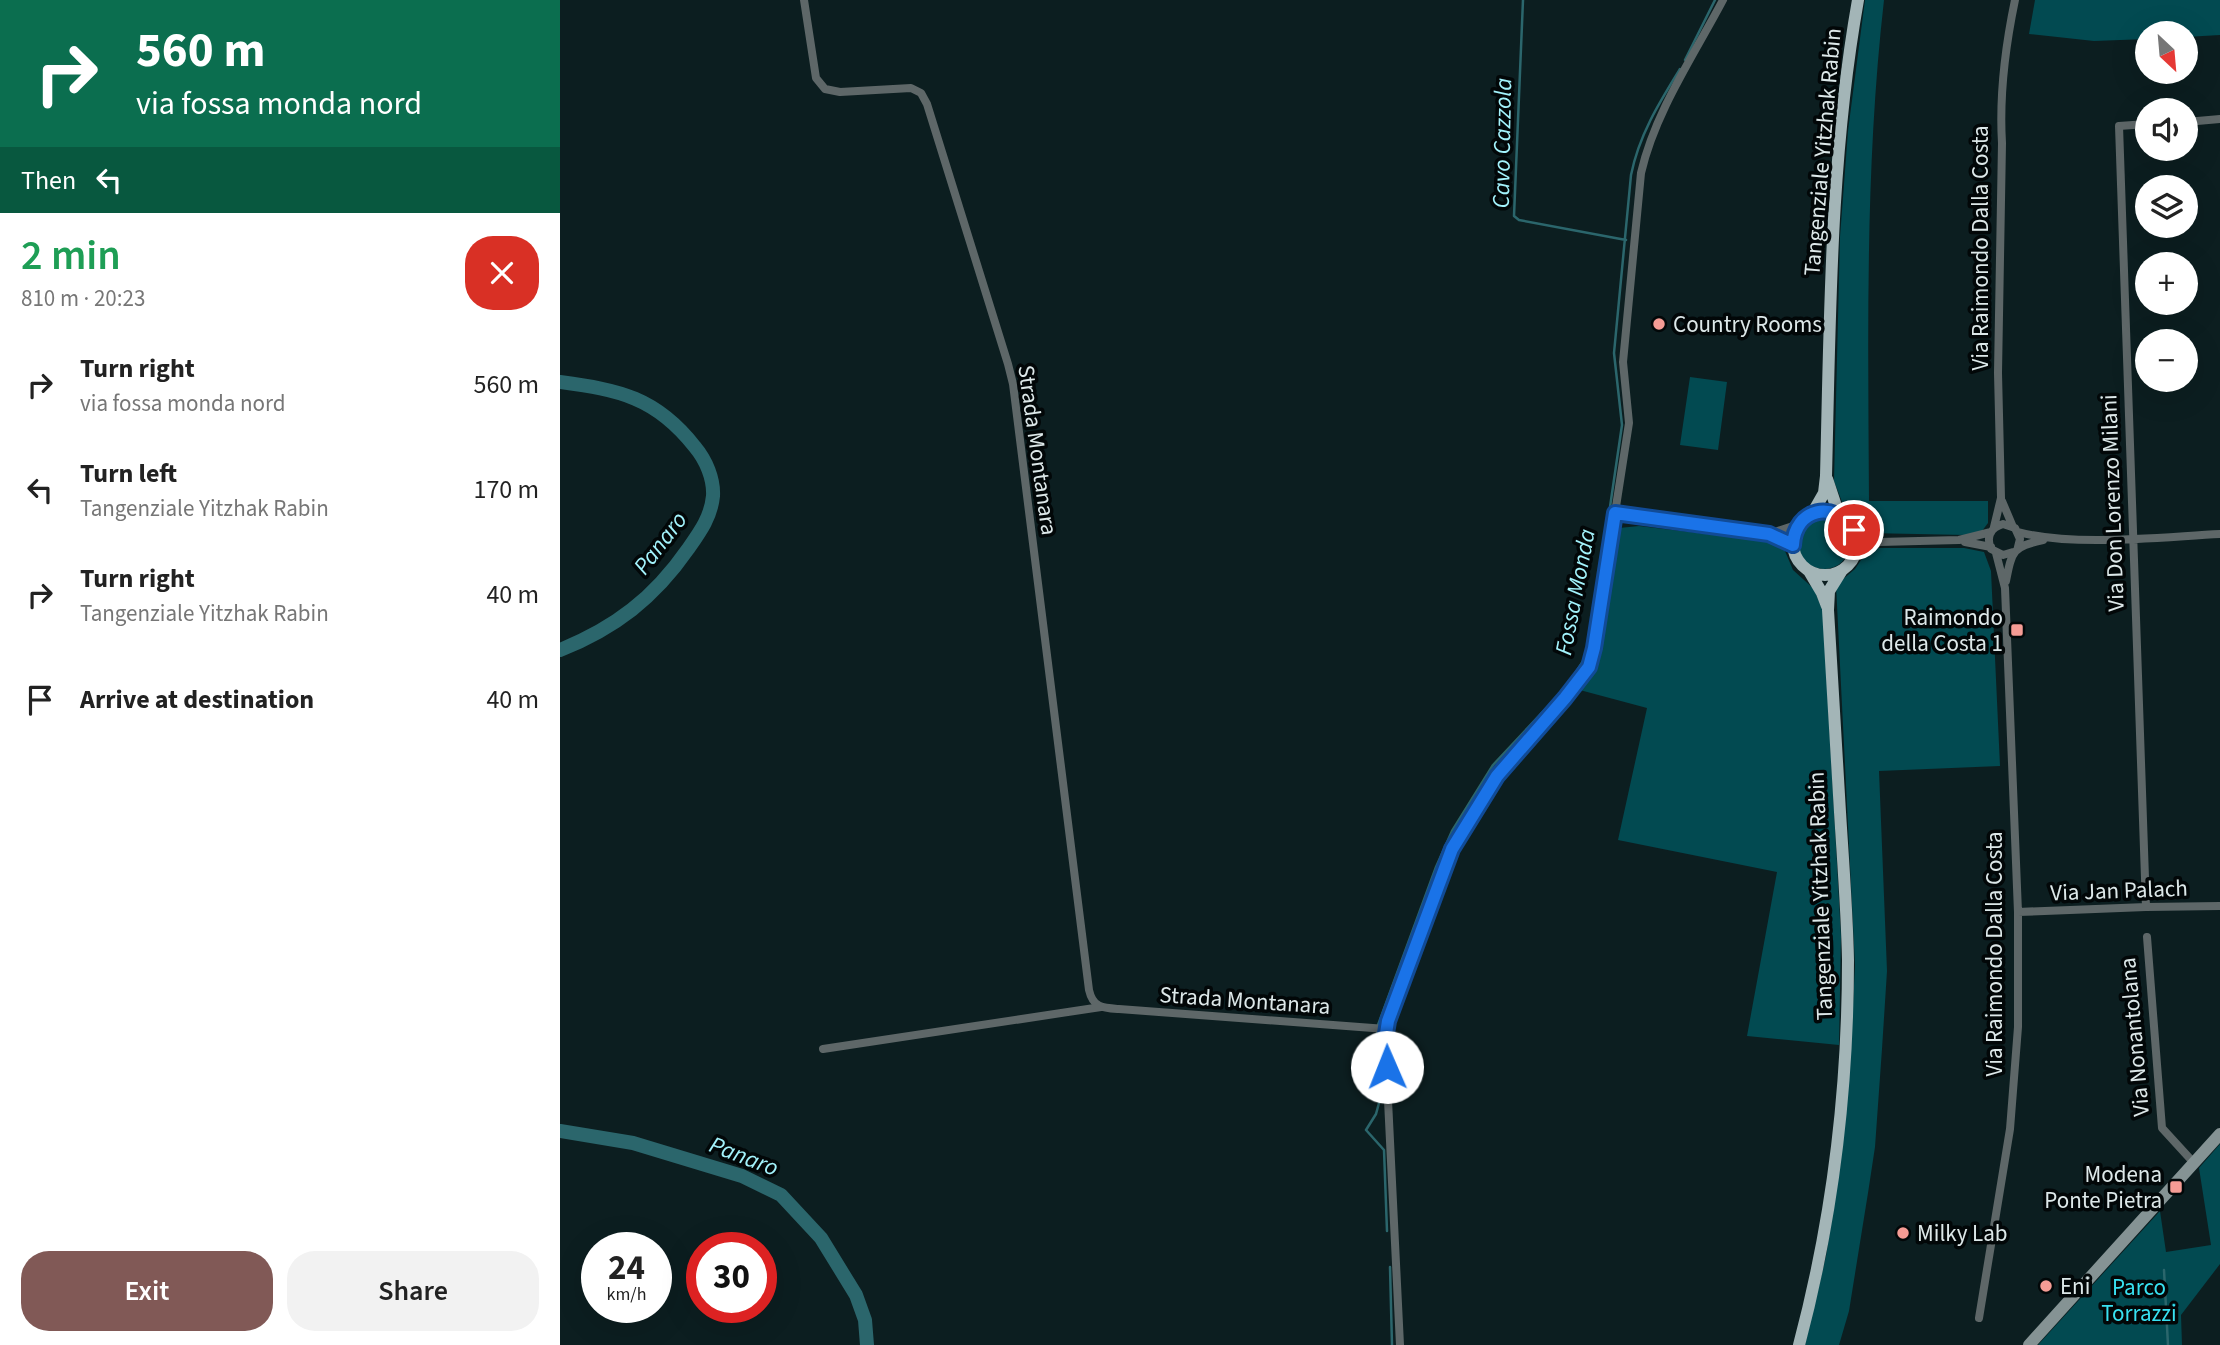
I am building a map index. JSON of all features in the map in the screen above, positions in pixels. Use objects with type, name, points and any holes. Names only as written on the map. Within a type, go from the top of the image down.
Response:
[{"type":"main road","name":"Tangenziale Yitzhak Rabin","points":[[1799,524],[1812,514],[1824,493],[1826,476],[1838,146],[1857,0]]},
{"type":"main road","name":"Tangenziale Yitzhak Rabin","points":[[1826,476],[1839,515],[1848,521],[1854,530]]},
{"type":"main road","points":[[1812,514],[1830,512],[1839,515]]},
{"type":"main road","points":[[1793,545],[1799,524]]},
{"type":"main road","points":[[1853,558],[1856,539],[1854,530]]},
{"type":"main road","name":"Tangenziale Yitzhak Rabin","points":[[1793,545],[1798,560],[1809,571],[1822,593],[1828,610]]},
{"type":"main road","name":"Tangenziale Yitzhak Rabin","points":[[1799,1345],[1830,1195],[1839,1128],[1845,1043],[1847,923],[1828,610],[1829,591],[1853,558]]},
{"type":"main road","points":[[1809,571],[1826,575],[1842,570]]},
{"type":"main road","points":[[2029,1345],[2220,1135]]},
{"type":"street","name":"Strada Montanara","points":[[804,0],[817,78],[825,89],[840,92],[911,88],[920,93],[927,104],[1008,364],[1013,384],[1089,990],[1092,1001],[1101,1007]]},
{"type":"street","points":[[1400,1345],[1381,1029],[1452,849],[1497,776],[1589,667],[1629,423],[1623,362],[1641,173],[1648,145],[1660,118],[1723,0]]},
{"type":"street","name":"Via Raimondo Dalla Costa","points":[[2001,498],[1998,373],[2003,143],[2000,110],[2006,43],[2015,0]]},
{"type":"street","points":[[2198,121],[2220,120]]},
{"type":"street","name":"Via Don Lorenzo Milani","points":[[2135,125],[2119,126],[2146,907]]},
{"type":"street","points":[[2001,498],[2020,539],[2005,587]]},
{"type":"street","points":[[2001,498],[1989,543],[2005,587]]},
{"type":"street","points":[[1615,513],[1769,534],[1793,545]]},
{"type":"street","points":[[1769,534],[1799,524]]},
{"type":"street","points":[[1854,530],[1879,542],[1959,540],[2003,524],[2048,539]]},
{"type":"street","points":[[1959,540],[2003,555],[2048,539],[2220,534]]},
{"type":"street","points":[[1853,558],[1879,542]]},
{"type":"street","name":"Via Raimondo Dalla Costa","points":[[1979,1318],[2010,1129],[2018,1027],[2018,912],[2005,587]]},
{"type":"street","name":"Via Jan Palach","points":[[2018,912],[2220,906]]},
{"type":"street","name":"Via Nonantolana","points":[[2147,937],[2162,1128],[2194,1163]]},
{"type":"street","name":"Strada Montanara","points":[[823,1049],[1101,1007],[1381,1029]]},
{"type":"green space","points":[[1865,0],[1884,0],[1871,188],[1868,313],[1869,501],[1988,501],[1988,523],[1982,531],[1966,535],[1867,533],[1859,520],[1844,507],[1834,481],[1840,237],[1848,131]]},
{"type":"green space","points":[[2035,0],[2220,0],[2220,35],[2198,36],[2198,21],[2135,21],[2135,39],[2094,41],[2029,34]]},
{"type":"green space","points":[[1690,377],[1727,382],[1718,450],[1680,445]]},
{"type":"green space","points":[[1824,517],[1843,524],[1850,543],[1843,562],[1824,569],[1805,562],[1798,543],[1805,524]]},
{"type":"green space","points":[[1639,526],[1774,542],[1785,551],[1793,570],[1814,589],[1823,611],[1841,937],[1839,1045],[1747,1036],[1777,872],[1618,840],[1647,708],[1576,689],[1598,652],[1619,528]]},
{"type":"green space","points":[[1877,548],[1964,548],[1984,552],[1991,571],[2000,766],[1879,771],[1887,971],[1875,1147],[1849,1311],[1839,1345],[1805,1345],[1826,1256],[1840,1167],[1855,965],[1836,585],[1855,569],[1867,551]]},
{"type":"green space","name":"Parco Torrazzi","points":[[2220,1144],[2220,1264],[2181,1315],[2182,1345],[2038,1345],[2160,1211],[2166,1252],[2211,1245],[2199,1168]]},
{"type":"waterway","name":"Cavo Cazzola","points":[[1523,0],[1514,216],[1519,220],[1626,240]]},
{"type":"waterway","name":"Fossa Monda","points":[[1685,60],[1715,0]]},
{"type":"waterway","name":"Fossa Monda","points":[[1378,1025],[1436,867],[1452,831],[1493,765],[1567,686],[1585,658],[1593,623],[1622,425],[1614,353],[1631,175],[1644,133],[1680,69]]},
{"type":"waterway","name":"Panaro","points":[[560,382],[618,393],[635,399],[666,417],[703,458],[711,476],[713,490],[710,511],[701,530],[675,567],[647,597],[598,632],[560,650]]},
{"type":"waterway","name":"Fossa Monda","points":[[1377,1032],[1379,1103],[1366,1130],[1384,1150],[1387,1231]]},
{"type":"waterway","name":"Panaro","points":[[560,1131],[633,1143],[742,1176],[781,1195],[821,1238],[856,1295],[865,1320],[867,1345]]},
{"type":"waterway","name":"Fossa Monda","points":[[1390,1267],[1392,1345]]},
{"type":"waterway","points":[[2164,1270],[2168,1345]]},
{"type":"place","name":"Country Rooms","points":[[1659,324]]},
{"type":"place","name":"Raimondo della Costa 1","points":[[2017,630]]},
{"type":"place","name":"Modena Ponte Pietra","points":[[2176,1187]]},
{"type":"place","name":"Milky Lab","points":[[1903,1233]]},
{"type":"place","name":"Eni","points":[[2046,1286]]},
{"type":"route","points":[[1387,1067],[1385,1040],[1388,1021],[1452,849],[1473,812],[1509,760],[1589,667],[1615,513],[1769,534],[1793,545],[1799,524],[1812,514],[1830,512],[1839,515],[1848,521],[1854,530]]}]
